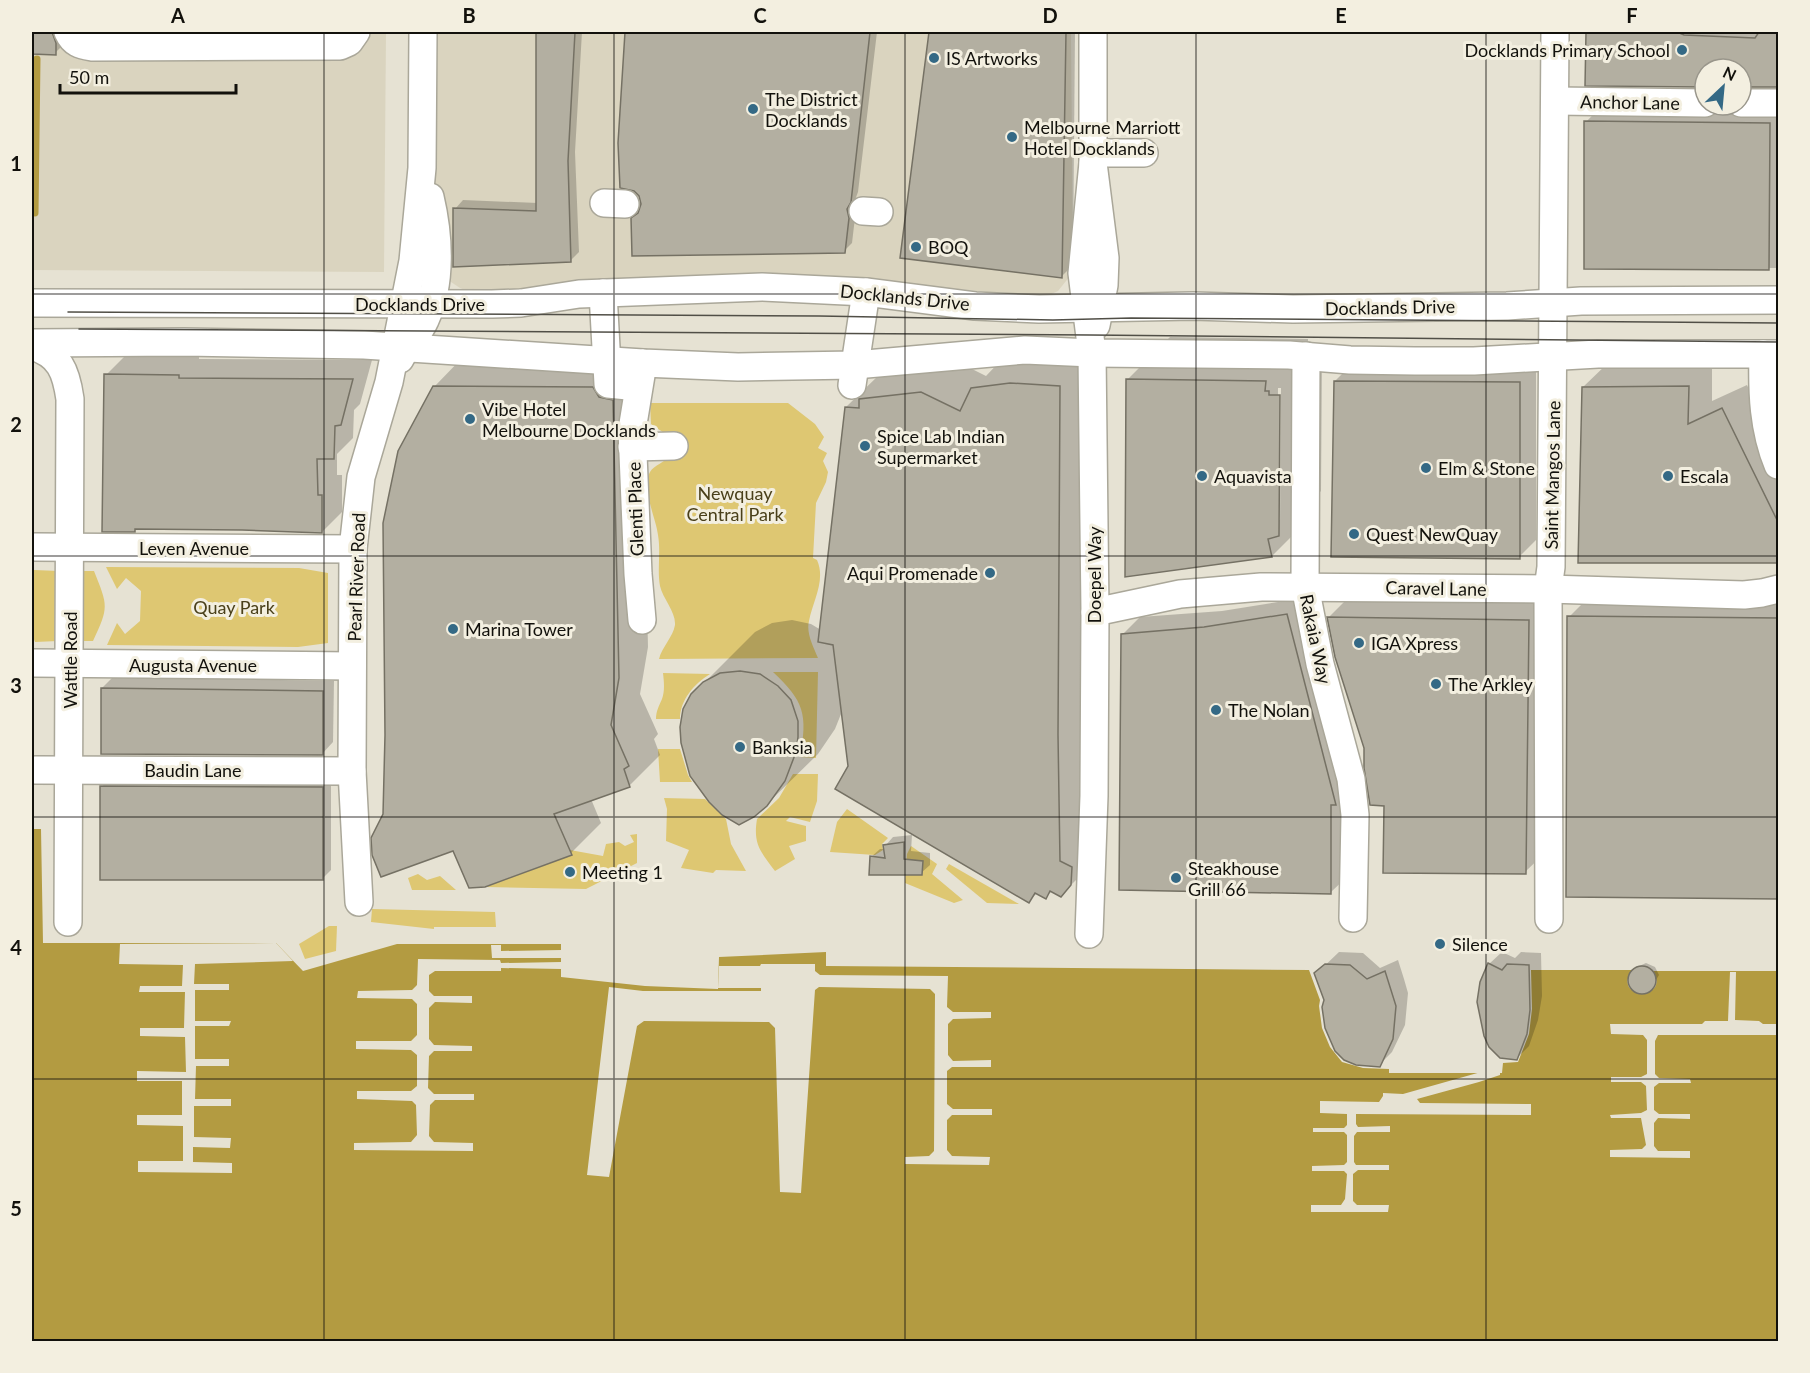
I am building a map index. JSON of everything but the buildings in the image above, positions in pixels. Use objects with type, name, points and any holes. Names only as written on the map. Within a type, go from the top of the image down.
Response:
[{"type":"street","points":[[68,32],[71,39],[80,45],[92,47],[340,46],[349,42],[356,32]]},
{"type":"street","name":"Pearl River Road","points":[[358,902],[352,774],[353,549],[361,477],[389,382],[418,304],[414,251],[422,168],[423,32]]},
{"type":"street","name":"Doepel Way","points":[[1089,934],[1094,796],[1095,612],[1092,308],[1082,273],[1093,158],[1093,32]]},
{"type":"street","name":"Saint Mangos Lane","points":[[1549,919],[1548,590],[1551,567],[1555,32]]},
{"type":"street","name":"Anchor Lane","points":[[1556,100],[1693,103]]},
{"type":"street","points":[[1753,103],[1779,104]]},
{"type":"street","points":[[1093,158],[1144,153]]},
{"type":"street","name":"Docklands Drive","points":[[32,303],[513,303],[571,295],[762,287],[866,292],[990,307],[1193,306],[1293,309],[1779,300]]},
{"type":"street","points":[[854,375],[866,292]]},
{"type":"street","points":[[603,293],[608,384],[640,375],[738,367],[854,375],[1009,351],[1306,356],[1426,361],[1474,361],[1598,354],[1771,354],[1765,417],[1771,446],[1779,465]]},
{"type":"street","points":[[32,345],[126,342],[364,345],[607,360]]},
{"type":"street","name":"Wattle Road","points":[[68,922],[70,399],[76,373],[87,358],[126,342]]},
{"type":"street","name":"Wattle Road","points":[[32,345],[48,352],[59,362],[70,399]]},
{"type":"street","name":"Rakaia Way","points":[[1306,356],[1305,586],[1320,664],[1352,779],[1355,815],[1353,918]]},
{"type":"street","name":"Glenti Place","points":[[640,375],[633,413],[632,447],[642,620]]},
{"type":"street","points":[[632,447],[674,446]]},
{"type":"street","name":"Leven Avenue","points":[[34,547],[353,549]]},
{"type":"street","name":"Caravel Lane","points":[[1095,612],[1180,594],[1222,589],[1305,586],[1744,595],[1779,589]]},
{"type":"street","name":"Augusta Avenue","points":[[34,663],[352,666]]},
{"type":"street","name":"Baudin Lane","points":[[34,770],[352,774]]},
{"type":"shaded area","points":[[32,32],[386,32],[384,272],[32,270]]},
{"type":"shaded area","name":"The District Docklands","points":[[435,32],[1071,32],[1073,267],[1070,276],[1058,291],[1047,296],[1016,295],[834,276],[760,274],[705,276],[476,294],[460,288],[448,280],[435,186]]},
{"type":"shaded area","points":[[32,829],[41,829],[43,943],[276,943],[303,971],[397,944],[561,944],[561,977],[645,986],[718,989],[719,957],[826,952],[826,966],[1309,970],[1320,1000],[1322,1028],[1330,1047],[1342,1062],[1363,1068],[1389,1069],[1389,1073],[1502,1073],[1503,1063],[1518,1062],[1529,1034],[1532,1009],[1531,970],[1632,970],[1628,980],[1629,987],[1635,992],[1642,993],[1649,992],[1655,987],[1656,981],[1652,971],[1778,971],[1778,1341],[32,1342]]},
{"type":"green space","name":"Newquay Central Park","points":[[650,403],[788,403],[815,424],[824,437],[818,448],[827,453],[823,461],[828,472],[816,503],[813,558],[817,560],[820,575],[808,626],[810,640],[818,658],[659,659],[674,629],[675,620],[660,586],[658,535],[647,486],[650,472],[671,454],[667,435],[651,424]]},
{"type":"green space","name":"Quay Park","points":[[106,567],[299,568],[328,573],[328,643],[298,647],[107,645],[117,623],[125,634],[140,621],[141,591],[126,578],[117,589]]},
{"type":"green space","points":[[34,570],[59,571],[58,641],[35,642],[32,634]]},
{"type":"green space","points":[[84,571],[94,571],[105,606],[102,621],[93,641],[84,641]]},
{"type":"green space","points":[[773,672],[818,672],[816,758],[800,757],[804,730],[801,709],[791,691]]},
{"type":"green space","points":[[663,673],[710,674],[685,699],[680,719],[656,719],[664,693]]},
{"type":"green space","points":[[658,749],[680,749],[692,782],[660,782]]},
{"type":"green space","points":[[793,774],[818,774],[817,801],[810,822],[790,817],[786,821],[806,826],[806,841],[789,846],[795,859],[775,871],[759,847],[756,835],[757,819],[779,798]]},
{"type":"green space","points":[[664,798],[705,799],[726,819],[731,844],[746,871],[716,870],[713,873],[681,868],[689,850],[666,841],[667,809]]},
{"type":"green space","points":[[847,809],[888,838],[882,844],[883,850],[875,855],[830,852],[837,822]]},
{"type":"green space","points":[[637,834],[637,863],[586,889],[485,887],[571,855],[570,850],[603,856],[606,844],[619,842],[625,846],[634,842],[630,835]]},
{"type":"green space","points":[[911,846],[937,864],[932,874],[963,900],[954,903],[905,883],[907,854]]},
{"type":"green space","points":[[949,864],[1019,904],[987,903],[946,869]]},
{"type":"green space","points":[[418,874],[427,880],[440,876],[456,890],[412,890],[408,878]]},
{"type":"green space","points":[[372,909],[495,912],[496,927],[434,927],[434,929],[371,922]]},
{"type":"green space","points":[[329,926],[337,926],[336,951],[305,959],[299,944]]},
{"type":"pier","points":[[276,943],[293,961],[195,964],[194,984],[229,984],[229,990],[195,990],[195,1021],[231,1021],[229,1026],[195,1026],[195,1059],[229,1059],[229,1066],[196,1066],[195,1099],[231,1099],[231,1106],[194,1106],[194,1137],[231,1138],[230,1148],[193,1147],[193,1162],[232,1163],[232,1173],[138,1172],[138,1161],[183,1161],[183,1126],[137,1125],[137,1115],[182,1115],[182,1081],[137,1081],[137,1071],[186,1072],[185,1037],[140,1036],[140,1028],[184,1028],[185,992],[139,992],[140,986],[182,986],[183,965],[119,964],[120,944]]},
{"type":"pier","points":[[491,945],[501,945],[501,951],[561,950],[561,958],[492,958]]},
{"type":"pier","points":[[418,959],[500,960],[501,963],[561,962],[561,969],[501,968],[501,971],[435,971],[429,975],[429,991],[434,996],[472,996],[472,1003],[435,1002],[429,1008],[429,1039],[434,1045],[472,1046],[472,1051],[434,1051],[429,1056],[428,1088],[434,1094],[474,1094],[474,1100],[435,1100],[430,1105],[429,1136],[434,1142],[473,1143],[473,1151],[354,1150],[354,1143],[411,1142],[417,1135],[416,1105],[412,1101],[357,1099],[357,1091],[411,1091],[417,1086],[417,1055],[411,1050],[356,1049],[356,1041],[411,1041],[417,1035],[417,1004],[412,999],[357,998],[358,991],[412,990],[417,985]]},
{"type":"pier","points":[[761,964],[815,964],[815,971],[820,975],[948,976],[947,1007],[953,1012],[991,1012],[991,1018],[953,1019],[948,1024],[948,1055],[953,1061],[991,1060],[991,1067],[952,1067],[947,1071],[947,1104],[953,1109],[992,1109],[992,1115],[952,1115],[947,1120],[947,1150],[952,1156],[990,1157],[989,1165],[905,1164],[905,1157],[929,1156],[934,1151],[935,994],[930,989],[819,987],[815,990],[801,1193],[780,1192],[775,1028],[769,1022],[644,1021],[637,1026],[609,1177],[587,1175],[609,987],[643,991],[761,991],[761,988],[718,988],[719,966],[760,966]]},
{"type":"pier","points":[[1730,972],[1736,972],[1735,1020],[1778,1024],[1778,1035],[1658,1035],[1655,1041],[1655,1074],[1659,1078],[1690,1079],[1691,1083],[1659,1083],[1654,1087],[1654,1110],[1659,1114],[1690,1114],[1690,1119],[1658,1118],[1654,1123],[1654,1146],[1658,1151],[1690,1151],[1690,1158],[1610,1157],[1610,1150],[1642,1149],[1646,1145],[1641,1118],[1611,1118],[1610,1115],[1641,1113],[1647,1110],[1646,1086],[1641,1082],[1611,1082],[1611,1077],[1641,1077],[1647,1074],[1647,1040],[1643,1035],[1611,1034],[1610,1024],[1702,1024],[1705,1021],[1728,1021]]},
{"type":"pier","points":[[1481,1072],[1500,1073],[1500,1075],[1417,1099],[1420,1103],[1531,1104],[1531,1115],[1356,1114],[1358,1127],[1390,1126],[1390,1132],[1357,1132],[1354,1136],[1354,1162],[1356,1165],[1389,1165],[1389,1170],[1358,1170],[1353,1174],[1353,1201],[1357,1205],[1389,1205],[1388,1212],[1311,1212],[1311,1205],[1341,1205],[1345,1199],[1347,1174],[1344,1171],[1312,1171],[1312,1166],[1344,1165],[1347,1162],[1347,1135],[1344,1132],[1313,1132],[1313,1128],[1344,1128],[1347,1125],[1347,1114],[1320,1113],[1320,1101],[1379,1102],[1383,1093],[1403,1094]]},
{"type":"waterway","points":[[35,213],[37,59]]},
{"type":"tram line","points":[[68,312],[1778,323]]},
{"type":"tram line","points":[[79,329],[1778,342]]},
{"type":"place","name":"Docklands Primary School","points":[[1682,50]]},
{"type":"place","name":"IS Artworks","points":[[934,58]]},
{"type":"place","name":"The District Docklands","points":[[753,109]]},
{"type":"place","name":"Melbourne Marriott Hotel Docklands","points":[[1012,137]]},
{"type":"place","name":"BOQ","points":[[916,247]]},
{"type":"place","name":"Vibe Hotel Melbourne Docklands","points":[[470,419]]},
{"type":"place","name":"Spice Lab Indian Supermarket","points":[[865,446]]},
{"type":"place","name":"Elm & Stone","points":[[1426,468]]},
{"type":"place","name":"Aquavista","points":[[1202,476]]},
{"type":"place","name":"Escala","points":[[1668,476]]},
{"type":"place","name":"Quest NewQuay","points":[[1354,534]]},
{"type":"place","name":"Aqui Promenade","points":[[990,573]]},
{"type":"place","name":"Marina Tower","points":[[453,629]]},
{"type":"place","name":"IGA Xpress","points":[[1359,643]]},
{"type":"place","name":"The Arkley","points":[[1436,684]]},
{"type":"place","name":"The Nolan","points":[[1216,710]]},
{"type":"place","name":"Banksia","points":[[740,747]]},
{"type":"place","name":"Meeting 1","points":[[570,872]]},
{"type":"place","name":"Steakhouse Grill 66","points":[[1176,878]]},
{"type":"place","name":"Silence","points":[[1440,944]]}]
